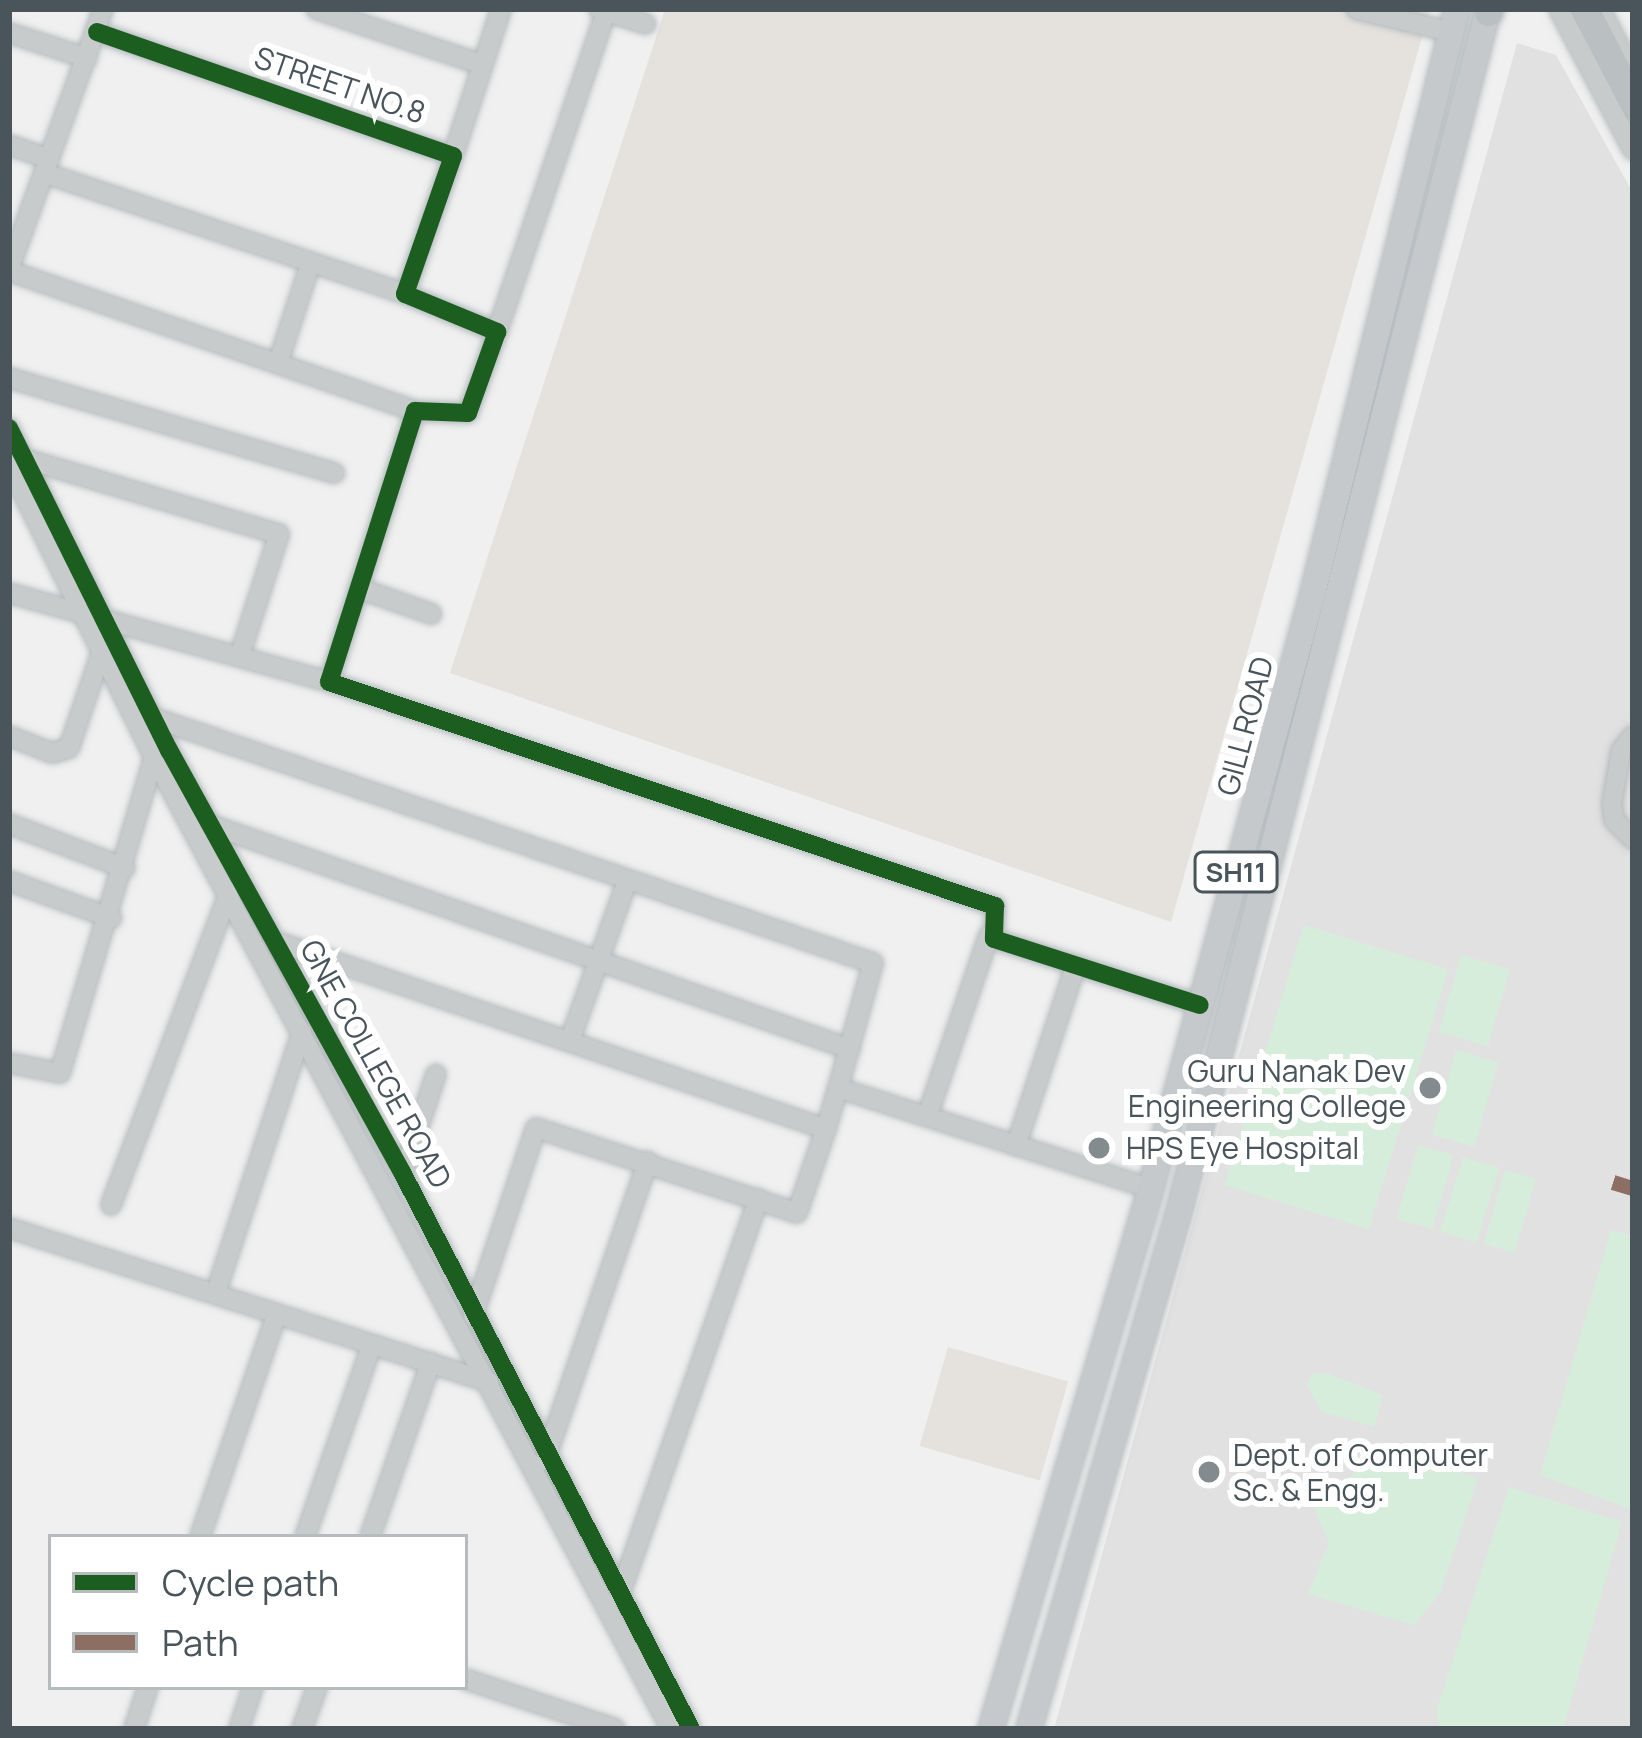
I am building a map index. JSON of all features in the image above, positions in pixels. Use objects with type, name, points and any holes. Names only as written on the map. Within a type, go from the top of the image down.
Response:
[{"type":"highway","points":[[1585,9],[1633,103]]},
{"type":"main road","name":"GILL ROAD","points":[[1029,1729],[1179,1212],[1488,10]]},
{"type":"main road","name":"GILL ROAD","points":[[991,1729],[1200,1005],[1454,21]]},
{"type":"street","points":[[103,9],[9,270],[415,411],[468,413],[602,10],[646,24]]},
{"type":"street","points":[[316,9],[483,65]]},
{"type":"street","points":[[453,156],[501,9]]},
{"type":"street","points":[[1356,9],[1454,21]]},
{"type":"street","points":[[1559,9],[1633,150]]},
{"type":"street","points":[[1600,9],[1633,74]]},
{"type":"street","name":"STREET NO.8","points":[[97,32],[453,156],[405,294]]},
{"type":"street","points":[[9,33],[87,58]]},
{"type":"street","points":[[9,145],[47,166],[405,294],[497,332]]},
{"type":"street","points":[[278,364],[311,262]]},
{"type":"street","points":[[9,378],[334,473]]},
{"type":"street","points":[[329,682],[415,411]]},
{"type":"street","name":"GNE COLLEGE ROAD","points":[[9,428],[17,462],[146,719],[154,758],[234,888],[274,941],[403,1174],[545,1460],[691,1729]]},
{"type":"street","points":[[17,462],[279,534],[241,652]]},
{"type":"street","points":[[358,588],[432,614]]},
{"type":"street","points":[[9,593],[241,652],[995,906],[927,1117]]},
{"type":"street","name":"GNE COLLEGE ROAD","points":[[96,616],[103,648],[211,825],[234,888],[302,1032],[671,1729]]},
{"type":"street","points":[[9,736],[52,753],[69,748],[103,648]]},
{"type":"street","points":[[146,719],[873,963],[801,1212],[536,1128],[473,1316]]},
{"type":"street","points":[[1633,736],[1621,751],[1612,803],[1614,820],[1633,839]]},
{"type":"street","points":[[9,1063],[58,1076],[111,918],[154,758]]},
{"type":"street","points":[[9,824],[125,868]]},
{"type":"street","points":[[211,825],[600,956],[850,1049]]},
{"type":"street","points":[[9,881],[111,918]]},
{"type":"street","points":[[570,1040],[628,882]]},
{"type":"street","points":[[111,1205],[234,888]]},
{"type":"street","points":[[988,935],[1200,1005]]},
{"type":"street","points":[[274,941],[826,1130]]},
{"type":"street","points":[[1016,1146],[1076,965]]},
{"type":"street","points":[[216,1292],[302,1032]]},
{"type":"street","points":[[403,1174],[436,1074]]},
{"type":"street","points":[[838,1088],[1150,1188]]},
{"type":"street","points":[[545,1460],[649,1161]]},
{"type":"street","points":[[619,1597],[758,1199]]},
{"type":"street","points":[[9,1228],[489,1382]]},
{"type":"street","points":[[201,1534],[277,1314]]},
{"type":"street","points":[[306,1534],[372,1345]]},
{"type":"street","points":[[371,1534],[430,1362]]},
{"type":"street","points":[[468,1680],[615,1729]]},
{"type":"street","points":[[134,1729],[147,1690]]},
{"type":"street","points":[[239,1729],[253,1690]]},
{"type":"street","points":[[302,1729],[316,1690]]},
{"type":"shaded area","points":[[665,9],[1430,9],[1171,922],[450,673]]},
{"type":"shaded area","name":"Guru Nanak Dev Engineering College","points":[[1517,43],[1556,55],[1633,193],[1633,1729],[1054,1729]]},
{"type":"shaded area","points":[[948,1347],[1068,1381],[1040,1480],[920,1446]]},
{"type":"green space","points":[[1304,925],[1448,969],[1369,1229],[1224,1185]]},
{"type":"green space","points":[[1461,955],[1510,969],[1488,1046],[1439,1032]]},
{"type":"green space","points":[[1456,1050],[1498,1062],[1474,1147],[1432,1135]]},
{"type":"green space","points":[[1418,1145],[1454,1155],[1432,1229],[1397,1219]]},
{"type":"green space","points":[[1463,1157],[1499,1168],[1477,1243],[1440,1232]]},
{"type":"green space","points":[[1505,1170],[1536,1179],[1515,1253],[1484,1244]]},
{"type":"green space","points":[[1611,1230],[1633,1236],[1633,1510],[1540,1475]]},
{"type":"green space","points":[[1326,1373],[1383,1395],[1374,1427],[1322,1412],[1307,1385],[1312,1374]]},
{"type":"green space","points":[[1367,1443],[1478,1478],[1440,1593],[1414,1625],[1308,1594],[1329,1542],[1315,1510],[1319,1499],[1357,1471]]},
{"type":"green space","points":[[1509,1487],[1622,1522],[1563,1729],[1439,1729],[1437,1709]]},
{"type":"marked path","points":[[1613,1182],[1633,1188]]},
{"type":"cycle path","points":[[97,32],[453,156],[405,294],[497,332],[468,413],[415,411],[329,682],[995,906],[994,939],[1200,1005]]},
{"type":"cycle path","points":[[9,428],[169,750],[403,1174],[691,1729]]},
{"type":"place","name":"Guru Nanak Dev Engineering College","points":[[1430,1088]]},
{"type":"place","name":"HPS Eye Hospital","points":[[1099,1148]]},
{"type":"place","name":"Dept. of Computer Sc. & Engg.","points":[[1209,1472]]}]
